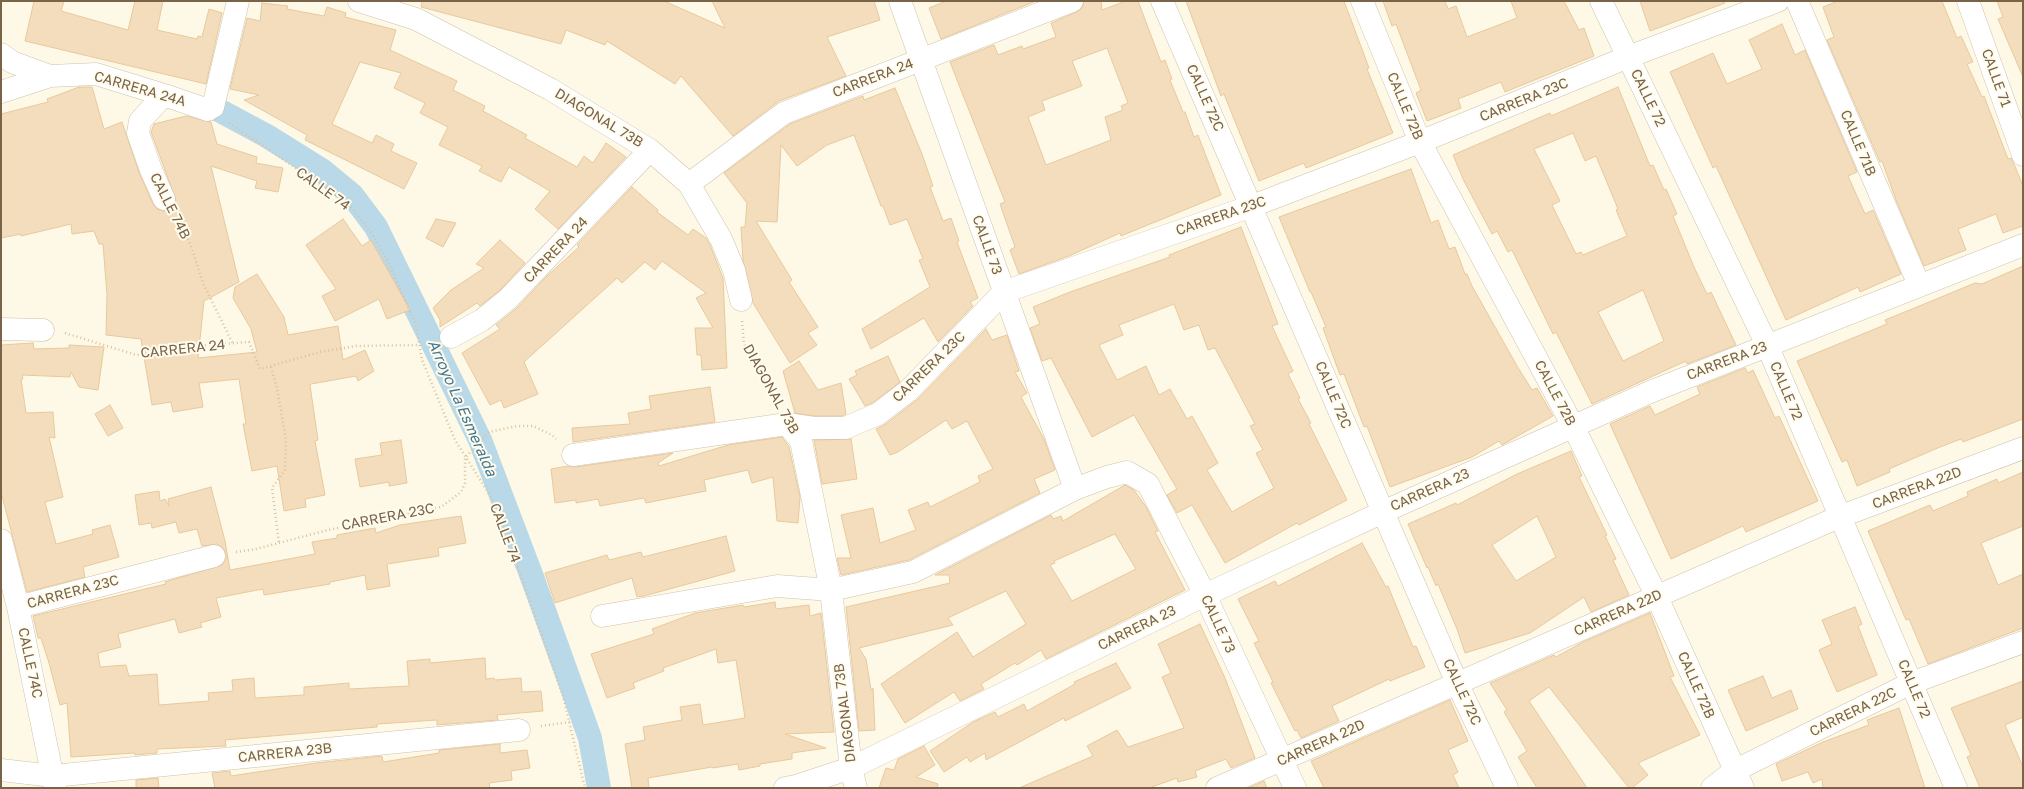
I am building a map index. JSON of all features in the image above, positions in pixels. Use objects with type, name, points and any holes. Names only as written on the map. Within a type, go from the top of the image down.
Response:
[{"type":"street","points":[[215,113],[238,1]]},
{"type":"street","name":"DIAGONAL 73B","points":[[359,1],[416,19],[550,89],[650,150],[689,184],[721,239],[734,270],[741,300]]},
{"type":"street","name":"CALLE 73","points":[[900,1],[1075,489],[1107,477],[1128,472],[1148,484],[1205,595],[1295,788]]},
{"type":"street","name":"CARRERA 24","points":[[689,184],[784,113],[1072,1]]},
{"type":"street","name":"CALLE 72C","points":[[1162,1],[1252,206],[1457,683],[1507,788]]},
{"type":"street","name":"CALLE 72B","points":[[1362,1],[1420,142],[1573,426],[1657,596],[1739,779]]},
{"type":"street","name":"CALLE 72","points":[[1601,1],[1767,346],[1956,788]]},
{"type":"street","name":"CARRERA 23C","points":[[573,454],[787,424],[814,428],[845,428],[878,414],[908,391],[1004,292],[1252,206],[1420,142],[1628,57],[1778,1]]},
{"type":"street","name":"CALLE 71B","points":[[1797,1],[1919,285]]},
{"type":"street","name":"CALLE 71","points":[[1968,1],[2023,156]]},
{"type":"street","points":[[1,54],[12,62],[50,76]]},
{"type":"street","name":"CARRERA 24A","points":[[1,92],[50,76],[96,74],[164,95],[215,113]]},
{"type":"street","name":"CALLE 74B","points":[[164,95],[140,121],[138,133],[151,170],[164,199]]},
{"type":"street","name":"CARRERA 24","points":[[451,337],[482,320],[508,298],[650,150]]},
{"type":"street","name":"CARRERA 23","points":[[854,778],[1205,595],[1383,512],[1650,392],[2023,245]]},
{"type":"street","points":[[1,329],[43,330]]},
{"type":"street","name":"DIAGONAL 73B","points":[[787,424],[801,441],[831,590],[854,778]]},
{"type":"street","name":"CARRERA 22D","points":[[1217,788],[1840,516],[2023,448]]},
{"type":"street","points":[[602,616],[777,586],[831,590],[912,572],[1075,489]]},
{"type":"street","name":"CALLE 74C","points":[[1,540],[18,607],[54,782]]},
{"type":"street","name":"CARRERA 23C","points":[[18,607],[214,556]]},
{"type":"street","name":"CARRERA 22C","points":[[1712,788],[1739,779],[1911,683],[2023,642]]},
{"type":"street","name":"CARRERA 23B","points":[[1,770],[54,782],[519,730]]},
{"type":"street","points":[[786,788],[854,778]]},
{"type":"path","name":"CALLE 74","points":[[215,113],[339,197],[353,209],[372,234],[392,270],[416,325],[422,360],[455,440],[496,506],[563,696],[585,788]]},
{"type":"path","name":"CALLE 74B","points":[[164,199],[179,219],[202,282],[233,344]]},
{"type":"path","name":"DIAGONAL 73B","points":[[741,300],[744,344],[787,424]]},
{"type":"path","name":"CARRERA 24","points":[[43,330],[75,335],[136,355],[171,351],[195,346],[249,342],[260,369],[271,366]]},
{"type":"path","points":[[278,543],[272,488],[285,470],[286,440],[277,388],[271,366],[320,352],[356,346],[419,345]]},
{"type":"path","points":[[466,458],[489,432],[517,426],[533,426],[552,435],[573,454]]},
{"type":"path","name":"CARRERA 23C","points":[[214,556],[278,543],[328,530],[441,507],[461,492],[466,482],[466,458]]},
{"type":"path","points":[[519,730],[570,722]]},
{"type":"building","points":[[34,1],[64,1],[61,11],[128,30],[135,1],[163,1],[157,30],[197,39],[198,36],[202,37],[209,9],[222,13],[206,84],[25,41]]},
{"type":"building","points":[[422,1],[664,1],[725,28],[712,1],[874,1],[880,20],[827,37],[846,76],[779,101],[733,136],[681,76],[675,84],[607,41],[605,45],[566,30],[561,44],[421,7]]},
{"type":"building","points":[[946,1],[1036,1],[941,39],[929,8]]},
{"type":"building","points":[[1084,1],[1101,1],[1102,10],[1126,1],[1138,1],[1161,62],[1165,60],[1172,79],[1170,80],[1183,112],[1185,112],[1194,137],[1198,135],[1221,195],[1121,236],[1120,233],[1069,256],[1019,274],[1010,250],[1015,247],[1000,204],[1005,202],[950,62],[994,45],[998,55],[1022,46],[1023,49],[1056,37],[1051,23],[1077,12],[1082,8]],"holes":[[[1107,48],[1128,103],[1121,106],[1123,110],[1105,117],[1111,140],[1046,165],[1028,117],[1045,110],[1042,101],[1082,86],[1072,61]]]},
{"type":"building","points":[[1186,1],[1344,1],[1369,68],[1367,69],[1393,133],[1306,168],[1304,163],[1259,181],[1224,94],[1221,96]]},
{"type":"building","points":[[1383,1],[1445,1],[1448,9],[1456,6],[1467,37],[1517,18],[1511,1],[1564,1],[1579,30],[1584,28],[1594,56],[1505,92],[1501,82],[1458,99],[1461,108],[1427,121],[1416,93],[1421,90],[1396,24],[1392,26]]},
{"type":"building","points":[[1640,1],[1724,1],[1725,3],[1650,31]]},
{"type":"building","points":[[1838,1],[1942,1],[1957,38],[1961,36],[1973,62],[1967,64],[1982,97],[1984,96],[2008,159],[2011,158],[2023,186],[2023,226],[2003,233],[1996,214],[1958,229],[1966,250],[1924,266],[1896,200],[1882,161],[1880,162],[1827,40],[1834,37],[1823,7]]},
{"type":"building","points":[[1997,1],[2023,1],[2023,77],[1998,19],[2003,17]]},
{"type":"building","points":[[262,3],[288,6],[287,9],[324,16],[327,7],[346,13],[345,17],[396,30],[390,50],[457,81],[453,90],[485,106],[483,111],[527,135],[525,138],[577,167],[584,156],[593,163],[606,143],[626,157],[558,229],[535,209],[550,191],[509,167],[501,182],[479,171],[482,166],[439,145],[448,127],[420,113],[425,103],[394,88],[401,73],[360,62],[332,124],[372,143],[376,135],[394,144],[391,151],[417,163],[404,189],[305,140],[307,135],[244,100],[259,95],[230,89],[247,18],[260,21]]},
{"type":"building","points":[[1782,24],[1795,55],[1805,50],[1857,172],[1848,176],[1865,214],[1873,210],[1901,274],[1860,292],[1858,287],[1786,320],[1716,166],[1713,168],[1670,72],[1713,53],[1727,84],[1762,69],[1749,40]]},
{"type":"building","points":[[79,87],[92,87],[104,129],[122,122],[140,175],[153,204],[157,209],[163,211],[169,210],[174,206],[176,200],[151,132],[154,124],[186,116],[211,122],[217,144],[257,157],[256,163],[283,168],[278,192],[255,188],[257,181],[211,166],[239,282],[204,301],[198,358],[257,352],[251,329],[233,298],[235,287],[257,274],[284,317],[288,335],[338,326],[343,360],[365,350],[374,371],[358,381],[356,376],[310,385],[318,440],[315,441],[325,495],[305,499],[306,507],[284,511],[277,466],[252,471],[243,424],[246,424],[239,379],[199,383],[203,407],[173,412],[171,402],[152,405],[141,339],[106,335],[107,295],[103,244],[99,244],[94,231],[72,234],[71,224],[21,236],[21,234],[1,238],[1,114],[48,102],[47,99]]},
{"type":"building","points":[[1618,87],[1650,166],[1653,165],[1677,214],[1673,216],[1694,267],[1707,294],[1711,292],[1736,345],[1687,364],[1686,361],[1592,404],[1556,332],[1553,334],[1512,250],[1508,252],[1497,231],[1492,234],[1464,181],[1453,155],[1550,113],[1551,116]],"holes":[[[1573,133],[1585,161],[1596,156],[1618,209],[1616,210],[1627,236],[1583,255],[1581,252],[1576,254],[1552,205],[1560,201],[1534,149]],[[1643,290],[1664,341],[1623,361],[1598,312]]]},
{"type":"building","points":[[895,88],[922,154],[933,186],[930,187],[943,221],[951,218],[959,241],[957,242],[978,298],[970,302],[973,306],[938,342],[924,318],[871,349],[862,329],[930,287],[919,260],[923,259],[907,219],[890,225],[883,206],[881,206],[854,135],[827,145],[797,166],[781,145],[777,222],[756,221],[792,280],[789,282],[818,327],[808,333],[817,345],[790,363],[753,303],[743,260],[741,227],[745,227],[747,203],[724,173],[790,124],[863,96],[864,100]]},
{"type":"building","points":[[1411,169],[1431,223],[1438,220],[1449,249],[1455,247],[1465,274],[1467,274],[1472,286],[1517,366],[1532,390],[1537,388],[1553,416],[1502,445],[1499,441],[1472,457],[1390,487],[1367,426],[1364,427],[1344,374],[1340,375],[1323,328],[1326,327],[1279,217]]},
{"type":"building","points":[[632,187],[658,210],[657,212],[688,235],[693,229],[706,238],[710,245],[723,278],[727,368],[702,370],[701,355],[697,355],[695,328],[713,328],[696,298],[706,293],[662,261],[655,270],[645,262],[622,283],[617,278],[524,362],[538,394],[504,408],[501,400],[490,405],[462,353],[500,329],[496,325],[517,308],[547,276],[579,247],[577,245]]},
{"type":"building","points":[[343,219],[362,246],[371,240],[410,310],[387,319],[379,299],[335,321],[322,296],[336,289],[306,245]]},
{"type":"building","points":[[436,219],[456,223],[443,247],[426,238]]},
{"type":"building","points":[[1241,227],[1278,324],[1272,326],[1293,371],[1288,374],[1300,398],[1298,399],[1311,423],[1309,424],[1347,500],[1299,525],[1297,523],[1225,563],[1192,505],[1177,513],[1167,495],[1177,489],[1134,415],[1092,437],[1051,358],[1042,361],[1030,328],[1040,324],[1033,307],[1070,292],[1170,257],[1169,255]],"holes":[[[1174,304],[1184,330],[1199,325],[1208,350],[1215,348],[1255,424],[1250,426],[1263,450],[1256,453],[1274,488],[1232,512],[1207,470],[1218,463],[1192,416],[1187,419],[1170,389],[1159,395],[1146,366],[1117,380],[1099,345],[1123,335],[1119,325]]]},
{"type":"building","points":[[500,240],[525,263],[500,290],[480,306],[477,303],[440,327],[440,320],[433,308],[451,290],[484,268],[476,264]]},
{"type":"building","points":[[2023,266],[2023,419],[1963,442],[1961,439],[1940,447],[1889,469],[1890,472],[1857,486],[1847,460],[1842,462],[1797,361],[1887,324],[1885,320],[1975,283],[1982,284]]},
{"type":"building","points":[[986,329],[992,340],[1007,335],[1019,371],[1015,372],[1027,393],[1021,397],[1044,439],[1055,470],[1034,479],[1040,493],[909,560],[841,575],[837,558],[851,558],[841,515],[873,508],[880,543],[916,530],[908,510],[928,502],[930,507],[980,482],[978,476],[993,469],[967,421],[952,429],[946,420],[898,452],[890,455],[876,429],[886,424],[917,400]]},
{"type":"building","points":[[33,343],[34,349],[69,348],[69,345],[104,347],[98,390],[79,387],[71,372],[70,377],[22,375],[23,379],[21,379],[26,413],[53,412],[55,438],[49,437],[63,497],[45,502],[56,544],[93,534],[92,530],[110,525],[119,557],[83,567],[85,577],[27,592],[1,492],[1,345]]},
{"type":"building","points":[[888,356],[900,382],[872,403],[865,406],[849,379],[857,375],[855,371]]},
{"type":"building","points":[[799,361],[818,390],[841,383],[846,414],[842,416],[815,416],[795,413],[783,371]]},
{"type":"building","points":[[1745,368],[1748,373],[1753,370],[1775,418],[1779,416],[1818,501],[1746,532],[1743,526],[1671,559],[1610,424],[1650,406],[1655,415],[1700,394],[1697,387]]},
{"type":"building","points":[[710,387],[715,422],[573,442],[572,428],[630,424],[628,413],[651,409],[649,396]]},
{"type":"building","points":[[110,405],[123,428],[108,436],[95,414]]},
{"type":"building","points":[[782,437],[789,447],[800,497],[798,523],[777,521],[773,477],[752,483],[748,470],[704,480],[706,491],[646,503],[644,498],[600,506],[598,499],[576,503],[576,500],[555,503],[551,469],[673,453],[658,463],[659,466],[728,445]]},
{"type":"building","points":[[851,439],[857,479],[822,484],[814,440]]},
{"type":"building","points":[[401,440],[407,483],[389,486],[389,482],[360,487],[355,459],[382,455],[380,443]]},
{"type":"building","points":[[1571,451],[1582,476],[1579,477],[1607,535],[1605,536],[1616,559],[1613,560],[1629,595],[1591,612],[1584,597],[1530,633],[1465,653],[1457,629],[1438,584],[1436,586],[1408,524],[1456,503],[1457,505],[1517,474]],"holes":[[[1537,516],[1556,557],[1516,581],[1492,545]]]},
{"type":"building","points":[[2023,472],[2023,526],[1981,543],[1998,585],[2023,574],[2023,628],[1928,664],[1909,619],[1906,620],[1868,531],[1930,505],[1933,511],[1968,496],[1967,492],[1997,479],[1998,483]]},
{"type":"building","points":[[1125,485],[1134,490],[1146,507],[1158,531],[1155,532],[1185,590],[1046,659],[1041,650],[1017,665],[1015,663],[981,684],[984,689],[960,701],[954,692],[905,723],[881,684],[957,632],[973,657],[1026,624],[1006,591],[948,618],[953,625],[859,648],[866,659],[871,690],[873,688],[875,730],[859,731],[846,607],[950,583],[949,575],[935,575],[1051,515],[1053,519],[1061,516],[1063,521]],"holes":[[[1115,534],[1136,569],[1072,601],[1050,565],[1055,563],[1054,561]]]},
{"type":"building","points":[[211,487],[225,541],[230,570],[315,554],[312,542],[337,538],[337,535],[375,528],[376,533],[400,525],[461,516],[466,543],[438,548],[439,556],[387,564],[390,586],[367,590],[365,575],[330,582],[330,584],[264,595],[263,589],[216,598],[221,617],[200,623],[202,627],[179,633],[175,619],[118,634],[121,647],[98,653],[100,667],[126,665],[129,676],[157,674],[159,705],[209,701],[208,693],[233,691],[232,680],[254,678],[255,698],[304,695],[304,687],[349,683],[349,689],[409,686],[407,661],[430,659],[430,663],[485,658],[486,679],[494,678],[495,680],[521,678],[522,692],[541,691],[543,711],[497,715],[498,720],[437,725],[437,720],[377,724],[377,727],[225,740],[226,746],[157,749],[157,753],[135,755],[135,753],[71,757],[67,703],[60,705],[49,663],[41,638],[38,638],[33,616],[166,584],[165,582],[222,565],[226,559],[226,553],[223,548],[217,544],[202,546],[197,529],[179,533],[176,522],[152,528],[151,523],[139,525],[135,495],[159,491],[160,501],[165,499],[169,506],[168,499]]},
{"type":"building","points":[[726,536],[735,571],[644,596],[637,597],[632,578],[555,603],[545,573],[607,555],[609,560],[641,552],[643,557]]},
{"type":"building","points":[[1362,543],[1386,587],[1388,586],[1413,647],[1416,646],[1425,667],[1390,681],[1389,679],[1332,706],[1339,721],[1301,738],[1297,730],[1295,731],[1271,683],[1273,682],[1254,643],[1259,641],[1238,599],[1275,581],[1278,586]]},
{"type":"building","points":[[775,602],[776,609],[809,605],[810,616],[821,613],[834,732],[785,734],[826,748],[792,753],[792,759],[760,764],[760,766],[739,770],[738,764],[648,778],[649,788],[632,788],[625,744],[645,740],[643,727],[682,720],[680,707],[700,704],[703,725],[745,718],[736,660],[718,663],[716,649],[663,668],[664,671],[633,683],[635,688],[607,698],[591,654],[654,634],[652,629],[695,613],[743,605],[744,607]]},
{"type":"building","points":[[1855,607],[1862,624],[1858,626],[1877,675],[1837,692],[1819,650],[1832,644],[1822,620]]},
{"type":"building","points":[[1650,613],[1674,676],[1670,677],[1700,735],[1638,763],[1648,775],[1632,788],[1629,788],[1549,687],[1529,701],[1587,788],[1537,788],[1518,757],[1527,751],[1504,712],[1507,710],[1490,683],[1554,655],[1556,657],[1583,642]]},
{"type":"building","points":[[1200,624],[1225,678],[1255,758],[1231,768],[1226,759],[1195,771],[1197,777],[1178,782],[1177,778],[1149,788],[1019,788],[1093,756],[1087,746],[1117,730],[1128,747],[1184,728],[1162,677],[1171,673],[1158,644]]},
{"type":"building","points":[[1116,663],[1131,688],[1065,721],[1064,718],[986,760],[985,753],[970,762],[967,757],[944,772],[930,751],[973,722],[995,712],[998,717],[1024,704],[1027,711],[1075,684],[1074,682]]},
{"type":"building","points":[[1763,676],[1772,698],[1791,690],[1798,709],[1746,731],[1728,690]]},
{"type":"building","points":[[2023,681],[2023,717],[2005,725],[2023,767],[2023,788],[1980,788],[1967,757],[1971,755],[1951,708]]},
{"type":"building","points":[[1450,700],[1468,741],[1448,750],[1458,772],[1453,775],[1459,788],[1324,788],[1311,761]]},
{"type":"building","points":[[1899,708],[1925,788],[1823,788],[1822,779],[1813,783],[1808,772],[1782,781],[1776,764],[1823,742],[1869,725],[1867,720]]},
{"type":"building","points":[[500,744],[500,753],[527,750],[530,768],[511,771],[512,780],[489,783],[490,788],[215,788],[212,773],[230,771],[231,776],[316,763],[382,756],[383,762],[439,753],[439,750]]},
{"type":"building","points":[[924,746],[935,765],[916,777],[938,784],[937,788],[879,788],[886,768],[894,770],[898,759]]},
{"type":"building","points":[[158,778],[159,788],[136,788],[136,780]]},
{"type":"building","points":[[1264,781],[1267,788],[1248,788]]},
{"type":"waterway","name":"Arroyo La Esmeralda","points":[[213,107],[267,136],[323,171],[352,195],[376,227],[480,440],[532,577],[590,738],[599,788]]}]
